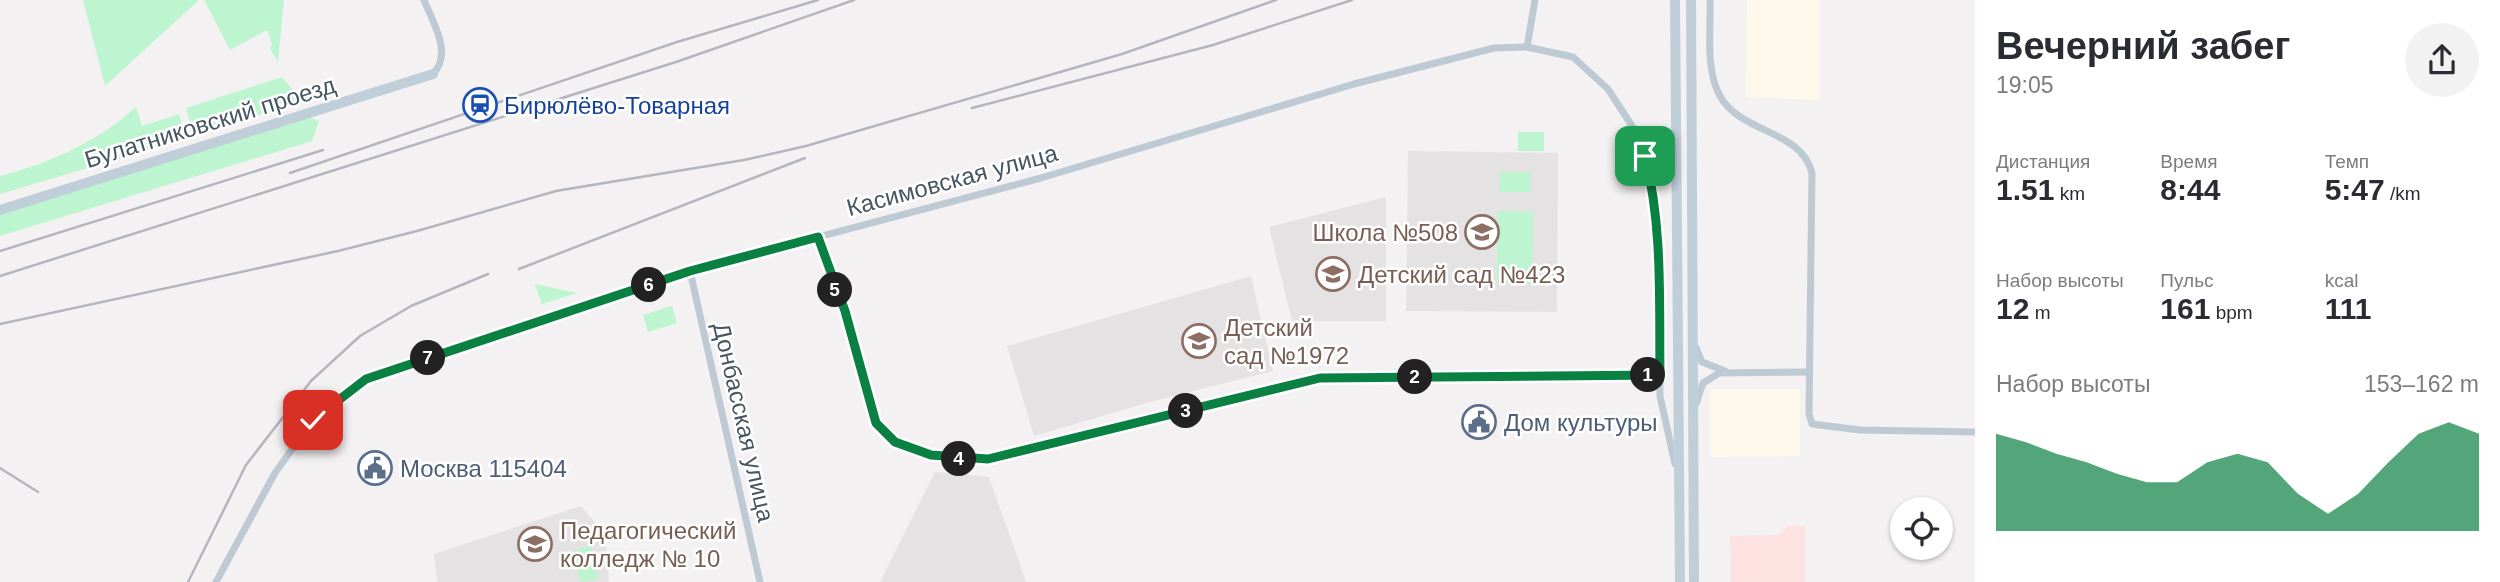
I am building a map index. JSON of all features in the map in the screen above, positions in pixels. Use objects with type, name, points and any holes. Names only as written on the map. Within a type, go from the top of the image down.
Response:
[{"type":"main road","points":[[1675,0],[1680,582]]},
{"type":"main road","points":[[1691,0],[1694,582]]},
{"type":"main road","name":"Булатниковский проезд","points":[[0,209],[433,74]]},
{"type":"street","points":[[424,0],[442,48],[440,66],[433,74]]},
{"type":"street","points":[[1527,47],[1535,0]]},
{"type":"street","points":[[1710,0],[1712,66],[1720,96],[1738,116],[1796,146],[1810,165],[1809,414],[1812,424],[1860,430],[1975,432]]},
{"type":"street","name":"Касимовская улица","points":[[216,582],[275,473],[313,420],[366,379],[690,271],[1041,178],[1447,58],[1494,48],[1527,47],[1569,54],[1583,63],[1620,106],[1645,156],[1654,191],[1659,237],[1660,396],[1680,491]]},
{"type":"street","points":[[818,237],[845,311],[876,423],[895,442],[944,458],[988,459],[1320,378],[1660,375]]},
{"type":"street","name":"Донбасская улица","points":[[690,271],[760,582]]},
{"type":"street","points":[[1693,330],[1700,360],[1726,372]]},
{"type":"street","points":[[1693,415],[1703,383],[1711,376],[1726,372],[1810,372]]},
{"type":"shaded area","points":[[1747,0],[1820,0],[1820,100],[1746,97]]},
{"type":"shaded area","name":"Школа №508","points":[[1408,151],[1558,153],[1557,312],[1406,311]]},
{"type":"shaded area","name":"Детский сад №423","points":[[1386,197],[1386,321],[1292,321],[1269,227]]},
{"type":"shaded area","points":[[1251,276],[1273,371],[1150,402],[1034,436],[1007,346]]},
{"type":"shaded area","points":[[1710,389],[1800,389],[1800,456],[1710,457]]},
{"type":"shaded area","points":[[935,472],[989,477],[1026,582],[880,582]]},
{"type":"shaded area","name":"Педагогический колледж № 10","points":[[581,506],[605,534],[609,582],[437,582],[434,554]]},
{"type":"shaded area","points":[[1788,526],[1805,526],[1805,582],[1731,582],[1730,536],[1779,535]]},
{"type":"green space","points":[[83,0],[199,0],[105,86]]},
{"type":"green space","points":[[204,0],[284,0],[278,62],[270,49],[272,44],[267,30],[230,50]]},
{"type":"green space","points":[[282,77],[302,101],[194,136],[186,108]]},
{"type":"green space","points":[[136,107],[142,126],[179,114],[185,139],[0,194],[0,176],[72,150],[106,130]]},
{"type":"green space","points":[[308,117],[319,121],[312,141],[0,236],[0,214]]},
{"type":"green space","points":[[1518,132],[1544,132],[1544,151],[1518,151]]},
{"type":"green space","points":[[1500,172],[1531,172],[1531,192],[1499,192]]},
{"type":"green space","points":[[1497,211],[1533,211],[1532,284],[1497,283]]},
{"type":"green space","points":[[535,284],[577,293],[542,304]]},
{"type":"green space","points":[[672,306],[677,323],[648,332],[643,315]]},
{"type":"green space","points":[[591,546],[598,579],[580,582],[573,550]]},
{"type":"railway","points":[[290,173],[677,42],[818,0]]},
{"type":"railway","points":[[0,276],[676,62],[854,0]]},
{"type":"railway","points":[[0,324],[338,251],[556,191],[744,160],[806,146],[1122,54],[1276,0]]},
{"type":"railway","points":[[972,108],[1213,45],[1352,0]]},
{"type":"railway","points":[[0,251],[323,150]]},
{"type":"railway","points":[[519,269],[805,158]]},
{"type":"railway","points":[[188,582],[246,465],[311,381],[360,336],[411,306],[488,274]]},
{"type":"railway","points":[[0,468],[38,492]]},
{"type":"place","name":"Бирюлёво-Товарная","points":[[480,105]]},
{"type":"place","name":"Школа №508","points":[[1482,232]]},
{"type":"place","name":"Детский сад №423","points":[[1333,274]]},
{"type":"place","name":"Детский сад №1972","points":[[1199,341]]},
{"type":"place","name":"Дом культуры","points":[[1479,422]]},
{"type":"place","name":"Москва 115404","points":[[375,468]]},
{"type":"place","name":"Педагогический колледж № 10","points":[[535,544]]},
{"type":"route","points":[[313,420],[366,379],[690,271],[818,237],[845,311],[876,423],[895,442],[944,458],[988,459],[1320,378],[1660,375],[1659,237],[1654,191],[1645,156]]}]
